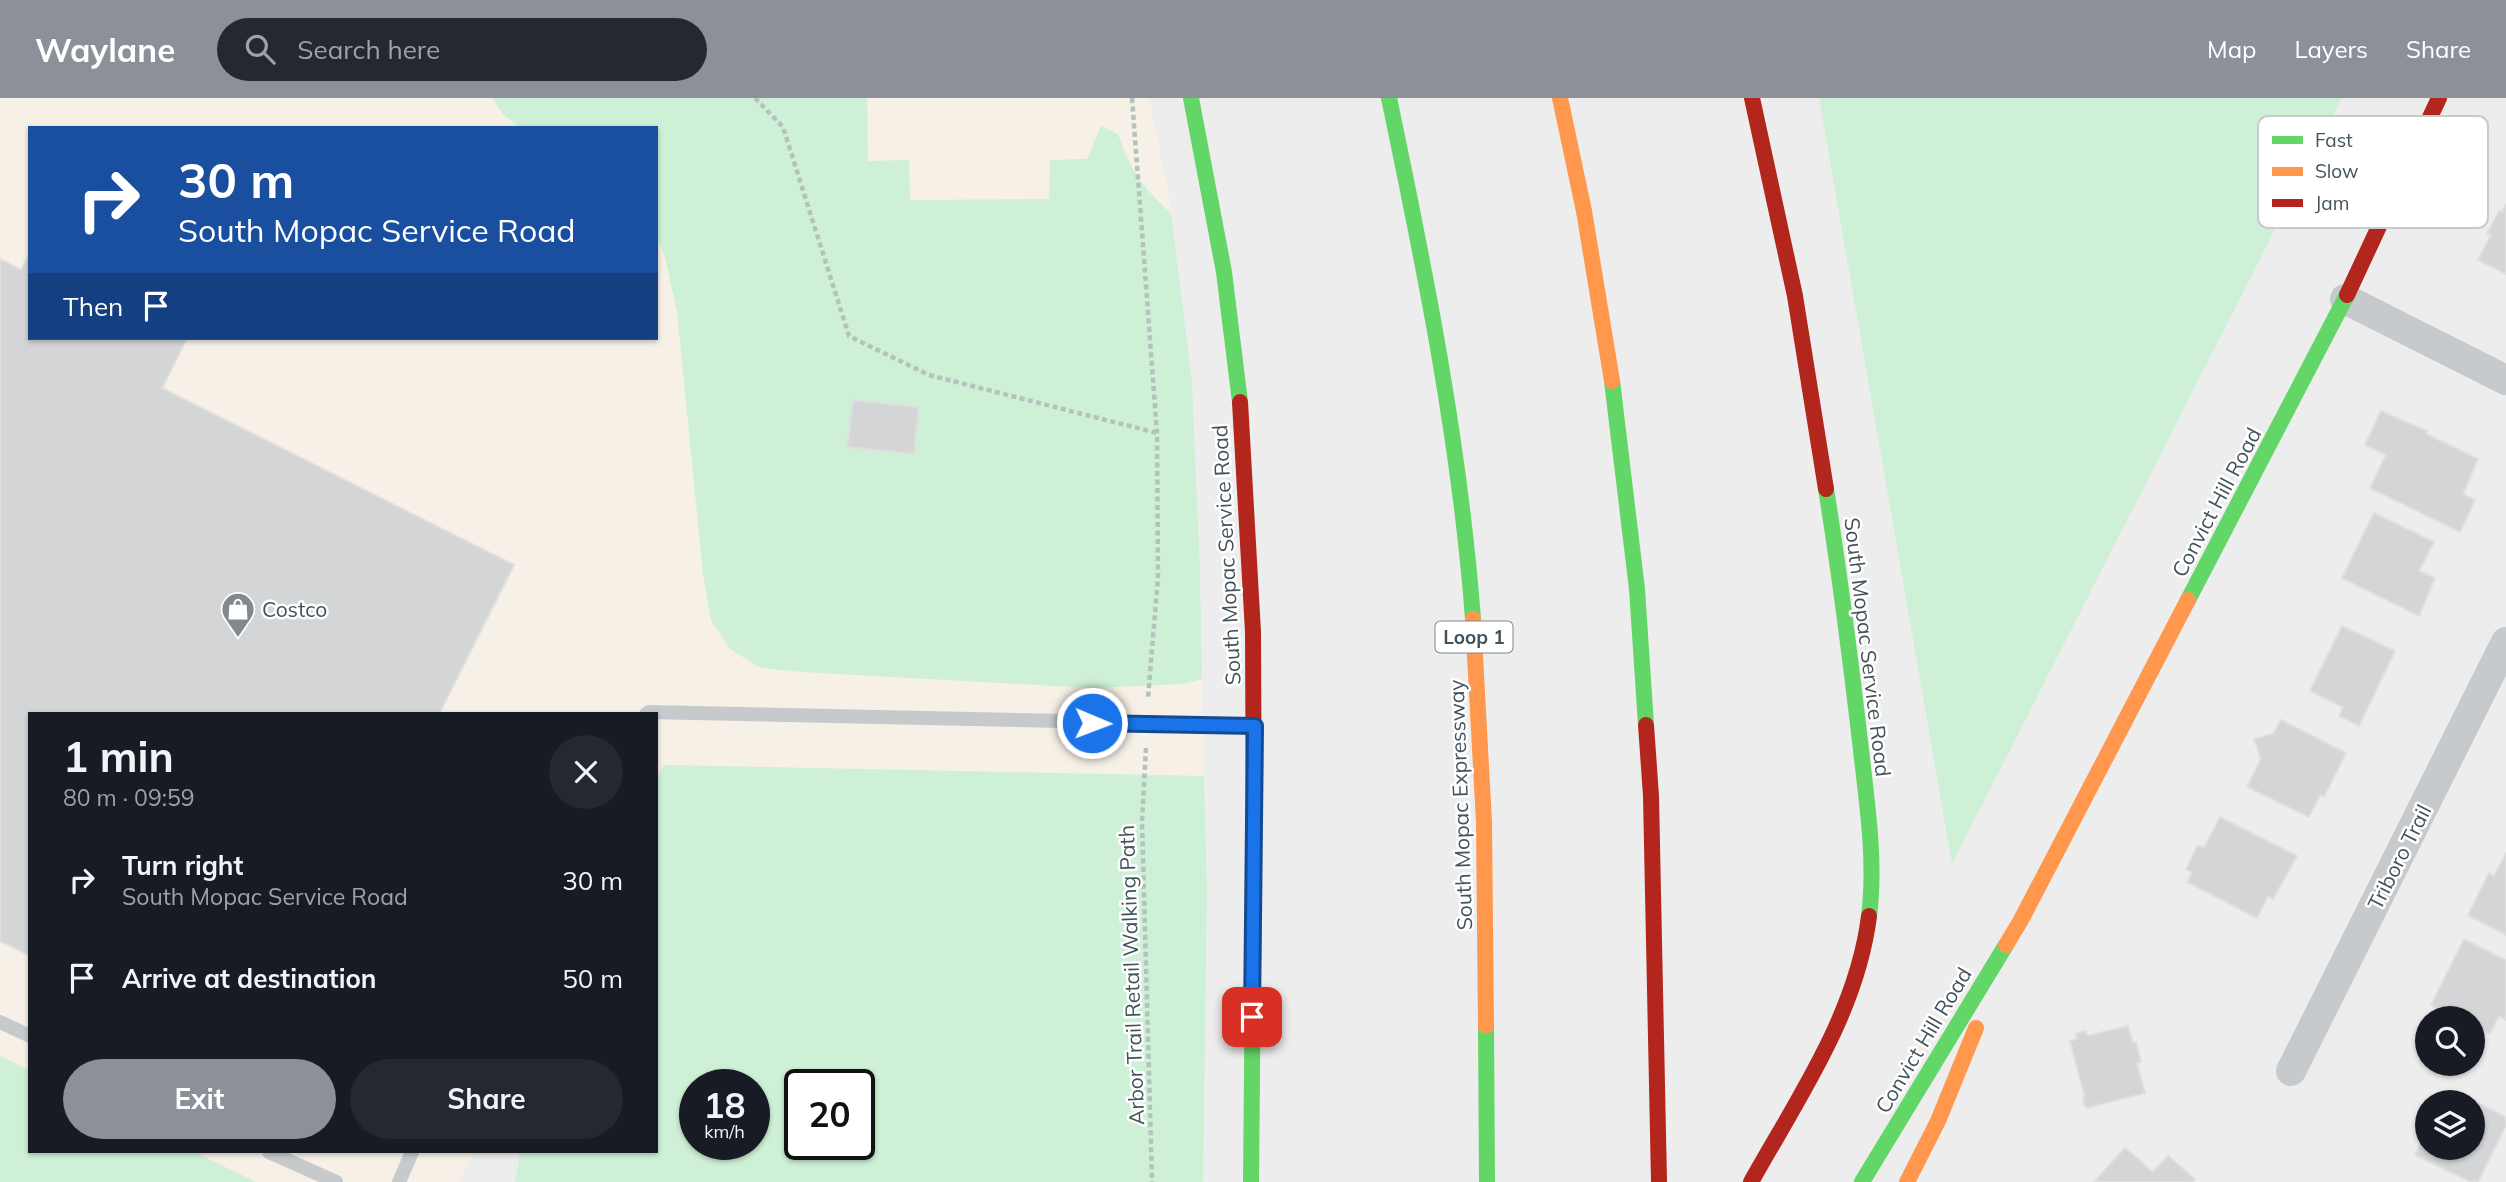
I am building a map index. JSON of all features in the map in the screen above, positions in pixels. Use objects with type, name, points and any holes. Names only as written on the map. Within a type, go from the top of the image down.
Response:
[{"type":"main road","name":"South Mopac Service Road","points":[[1191,98],[1229,311],[1244,447],[1255,726],[1251,1182]]},
{"type":"main road","name":"South Mopac Expressway","points":[[1390,98],[1420,240],[1449,416],[1472,606],[1485,812],[1487,1182]]},
{"type":"main road","points":[[1560,98],[1584,211],[1610,371],[1637,589],[1651,796],[1659,1069],[1659,1182]]},
{"type":"main road","name":"South Mopac Service Road","points":[[1751,1182],[1830,1038],[1852,985],[1868,926],[1871,851],[1857,702],[1829,505],[1789,267],[1752,98]]},
{"type":"main road","name":"Convict Hill Road","points":[[2431,116],[2439,98]]},
{"type":"main road","name":"Convict Hill Road","points":[[1862,1182],[2021,920],[2345,299],[2378,228]]},
{"type":"main road","name":"Convict Hill Road","points":[[1907,1182],[1938,1121],[2021,920]]},
{"type":"street","points":[[2345,299],[2506,380]]},
{"type":"street","name":"Triboro Trail","points":[[2291,1071],[2506,642]]},
{"type":"lane","points":[[658,712],[1255,726]]},
{"type":"lane","points":[[0,1021],[28,1035]]},
{"type":"lane","points":[[271,1153],[336,1182]]},
{"type":"lane","points":[[398,1182],[412,1153]]},
{"type":"path","points":[[755,98],[783,127],[849,336],[929,375],[1157,433]]},
{"type":"path","points":[[1132,98],[1157,433],[1158,577],[1148,700]]},
{"type":"path","name":"Arbor Trail Retail Walking Path","points":[[1146,768],[1142,821],[1152,1182]]},
{"type":"shaded area","points":[[0,98],[1149,98],[1169,196],[1192,383],[1200,570],[1204,776],[664,765],[658,776],[658,712],[28,712],[28,1070],[0,1056]]},
{"type":"shaded area","points":[[196,1153],[474,1153],[460,1182],[256,1182]]},
{"type":"green space","points":[[492,98],[867,98],[868,161],[909,160],[910,200],[1049,199],[1050,160],[1087,159],[1101,126],[1118,134],[1138,178],[1171,213],[1192,383],[1202,679],[1181,684],[1092,688],[803,672],[761,668],[730,649],[711,620],[703,574],[677,311],[665,257],[658,241],[658,126],[518,126],[502,113]]},
{"type":"green space","points":[[1819,98],[2342,98],[2333,116],[2258,116],[2258,228],[2276,228],[1952,864]]},
{"type":"green space","points":[[664,765],[1204,776],[1207,889],[1203,1182],[515,1182],[520,1154],[517,1153],[658,1153],[658,776]]},
{"type":"green space","points":[[0,1056],[28,1070],[28,1153],[196,1153],[256,1182],[0,1182]]},
{"type":"building","points":[[2506,204],[2506,274],[2478,260],[2491,235],[2487,234],[2499,211],[2502,212]]},
{"type":"building","name":"Costco","points":[[28,257],[28,340],[186,340],[162,388],[514,565],[440,712],[28,712],[28,955],[0,941],[0,259],[21,270]]},
{"type":"building","points":[[853,400],[919,407],[914,454],[847,447]]},
{"type":"building","points":[[2381,411],[2427,431],[2426,434],[2478,459],[2463,494],[2475,500],[2460,532],[2370,488],[2386,455],[2365,445]]},
{"type":"building","points":[[2374,513],[2434,542],[2419,571],[2435,578],[2419,616],[2342,578]]},
{"type":"building","points":[[2342,626],[2395,651],[2359,726],[2339,716],[2343,707],[2310,691]]},
{"type":"building","points":[[2281,720],[2346,753],[2324,797],[2320,795],[2309,817],[2247,787],[2261,759],[2254,739],[2273,734]]},
{"type":"building","points":[[2220,817],[2297,856],[2273,899],[2268,896],[2257,918],[2187,882],[2192,873],[2186,869],[2198,845],[2204,848]]},
{"type":"building","points":[[2506,853],[2506,935],[2468,915],[2489,873],[2494,876]]},
{"type":"building","points":[[2464,939],[2506,960],[2506,1020],[2499,1016],[2490,1034],[2485,1032],[2485,1006],[2431,1005]]},
{"type":"building","points":[[2128,1026],[2133,1043],[2136,1042],[2141,1062],[2137,1063],[2145,1093],[2087,1108],[2084,1105],[2085,1098],[2070,1041],[2077,1039],[2076,1034],[2086,1031],[2087,1036]]},
{"type":"building","points":[[2485,1106],[2506,1117],[2506,1125],[2478,1182],[2471,1182],[2425,1160],[2485,1160]]},
{"type":"building","points":[[2125,1148],[2153,1172],[2168,1156],[2195,1179],[2193,1182],[2094,1182]]},
{"type":"traffic: fast","points":[[1191,98],[1224,272],[1240,402]]},
{"type":"traffic: fast","points":[[1389,98],[1440,357],[1459,488],[1473,619]]},
{"type":"traffic: fast","points":[[2188,600],[2347,295]]},
{"type":"traffic: fast","points":[[1612,381],[1637,589],[1646,725]]},
{"type":"traffic: fast","points":[[1826,489],[1868,812],[1872,874],[1869,916]]},
{"type":"traffic: fast","points":[[1251,1182],[1254,855]]},
{"type":"traffic: fast","points":[[1862,1182],[2006,945]]},
{"type":"traffic: fast","points":[[1486,1026],[1487,1182]]},
{"type":"traffic: slow","points":[[1560,98],[1584,211],[1612,381]]},
{"type":"traffic: slow","points":[[2006,945],[2188,600]]},
{"type":"traffic: slow","points":[[1473,619],[1484,822],[1486,1026]]},
{"type":"traffic: slow","points":[[1907,1182],[1938,1121],[1976,1028]]},
{"type":"traffic: jam","points":[[1752,98],[1795,296],[1826,489]]},
{"type":"traffic: jam","points":[[2431,116],[2439,98]]},
{"type":"traffic: jam","points":[[2347,295],[2378,228]]},
{"type":"traffic: jam","points":[[1240,402],[1253,632],[1254,855]]},
{"type":"traffic: jam","points":[[1646,725],[1651,796],[1659,1182]]},
{"type":"traffic: jam","points":[[1751,1182],[1806,1086],[1839,1021],[1852,987],[1869,916]]},
{"type":"place","name":"Costco","points":[[238,639]]},
{"type":"route","points":[[1092,723],[1255,726],[1252,1017]]}]
